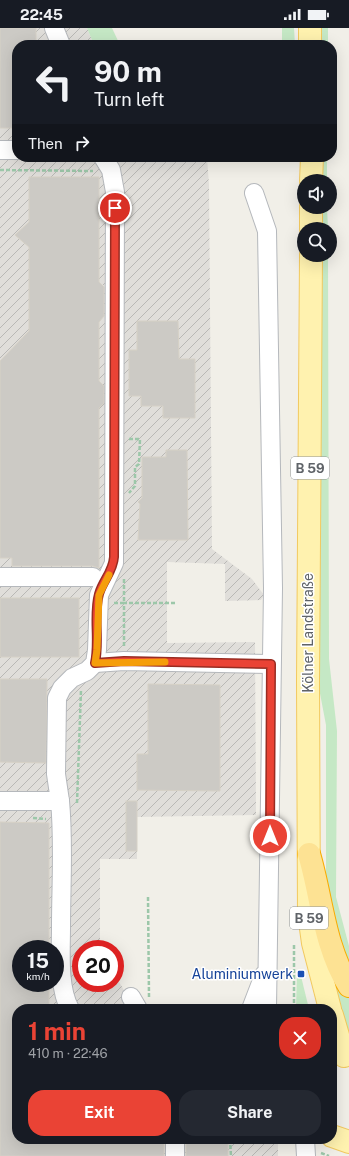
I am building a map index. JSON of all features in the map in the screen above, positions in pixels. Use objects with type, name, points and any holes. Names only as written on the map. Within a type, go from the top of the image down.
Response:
[{"type":"highway","points":[[309,854],[328,936],[337,964],[349,986]]},
{"type":"main road","points":[[310,28],[310,40]]},
{"type":"main road","points":[[311,174],[312,162]]},
{"type":"main road","name":"Kölner Landstraße","points":[[311,262],[308,673],[309,854],[311,929],[317,963],[329,1004]]},
{"type":"main road","points":[[337,1036],[342,1058]]},
{"type":"lane","points":[[54,28],[60,40]]},
{"type":"lane","points":[[0,150],[12,150]]},
{"type":"lane","points":[[61,940],[62,826],[56,774],[57,698],[62,688],[72,678],[87,671],[95,663],[97,650],[99,595],[112,568],[114,557],[114,185],[111,170],[106,162]]},
{"type":"lane","points":[[254,193],[267,231],[273,588],[267,1004]]},
{"type":"lane","points":[[0,577],[93,577]]},
{"type":"lane","points":[[95,663],[124,661],[271,664]]},
{"type":"lane","points":[[0,801],[60,801]]},
{"type":"lane","points":[[253,1004],[269,961]]},
{"type":"lane","points":[[64,987],[68,1004]]},
{"type":"lane","points":[[57,992],[57,1004]]},
{"type":"lane","points":[[175,1144],[175,1156]]},
{"type":"lane","points":[[305,1144],[306,1156]]},
{"type":"path","points":[[124,661],[124,603],[176,603]]},
{"type":"path","points":[[139,1003],[148,897]]},
{"type":"path","points":[[230,1144],[231,1156]]},
{"type":"shaded area","points":[[0,28],[87,28],[92,40],[12,40],[12,162],[207,162],[209,185],[212,549],[252,579],[264,595],[261,600],[225,601],[225,564],[167,562],[167,643],[255,642],[256,815],[137,817],[137,859],[100,859],[100,940],[72,940],[72,992],[124,992],[124,990],[132,1004],[12,1004],[12,1144],[278,1144],[278,1156],[0,1156]]},
{"type":"green space","points":[[87,28],[112,28],[118,40],[92,40]]},
{"type":"green space","points":[[282,28],[294,28],[295,40],[282,40]]},
{"type":"green space","points":[[320,28],[328,28],[328,40],[320,40]]},
{"type":"green space","points":[[319,162],[327,162],[327,174],[319,174]]},
{"type":"green space","points":[[319,214],[327,214],[328,222],[319,222]]},
{"type":"green space","points":[[319,262],[328,262],[329,659],[337,731],[336,897],[349,946],[349,971],[343,959],[326,885],[326,725],[318,683]]},
{"type":"green space","points":[[328,962],[349,996],[349,1035],[347,1031]]},
{"type":"green space","points":[[297,972],[300,972],[308,1004],[296,1004]]},
{"type":"building","points":[[0,28],[36,28],[36,40],[12,40],[12,128],[0,128]]},
{"type":"building","points":[[29,177],[99,177],[99,282],[104,287],[104,316],[99,322],[99,381],[104,386],[104,403],[99,408],[99,568],[93,566],[12,566],[12,558],[0,558],[0,361],[29,331],[29,247],[15,235],[29,222]]},
{"type":"building","points":[[137,321],[178,321],[179,359],[195,359],[195,418],[163,418],[163,406],[141,406],[141,396],[129,396],[129,350],[137,350]]},
{"type":"building","points":[[166,450],[187,450],[188,540],[138,540],[140,504],[138,502],[142,498],[142,457],[166,457]]},
{"type":"building","points":[[0,598],[79,598],[79,657],[0,657]]},
{"type":"building","points":[[0,679],[47,679],[46,763],[0,762]]},
{"type":"building","points":[[148,684],[220,685],[220,791],[137,790],[137,754],[148,754]]},
{"type":"building","points":[[126,801],[137,801],[137,851],[126,851]]},
{"type":"building","points":[[0,822],[49,823],[49,940],[12,940],[12,992],[49,992],[49,1004],[12,1004],[12,1144],[164,1144],[164,1156],[0,1156]]},
{"type":"building","points":[[186,1144],[228,1144],[228,1156],[186,1156]]},
{"type":"slow traffic","points":[[109,575],[99,595],[97,654],[95,663],[124,661],[165,662]]},
{"type":"place","name":"Aluminiumwerk","points":[[301,974]]},
{"type":"route","points":[[115,208],[114,563],[99,595],[97,654],[95,663],[124,661],[271,664],[270,836]]}]
